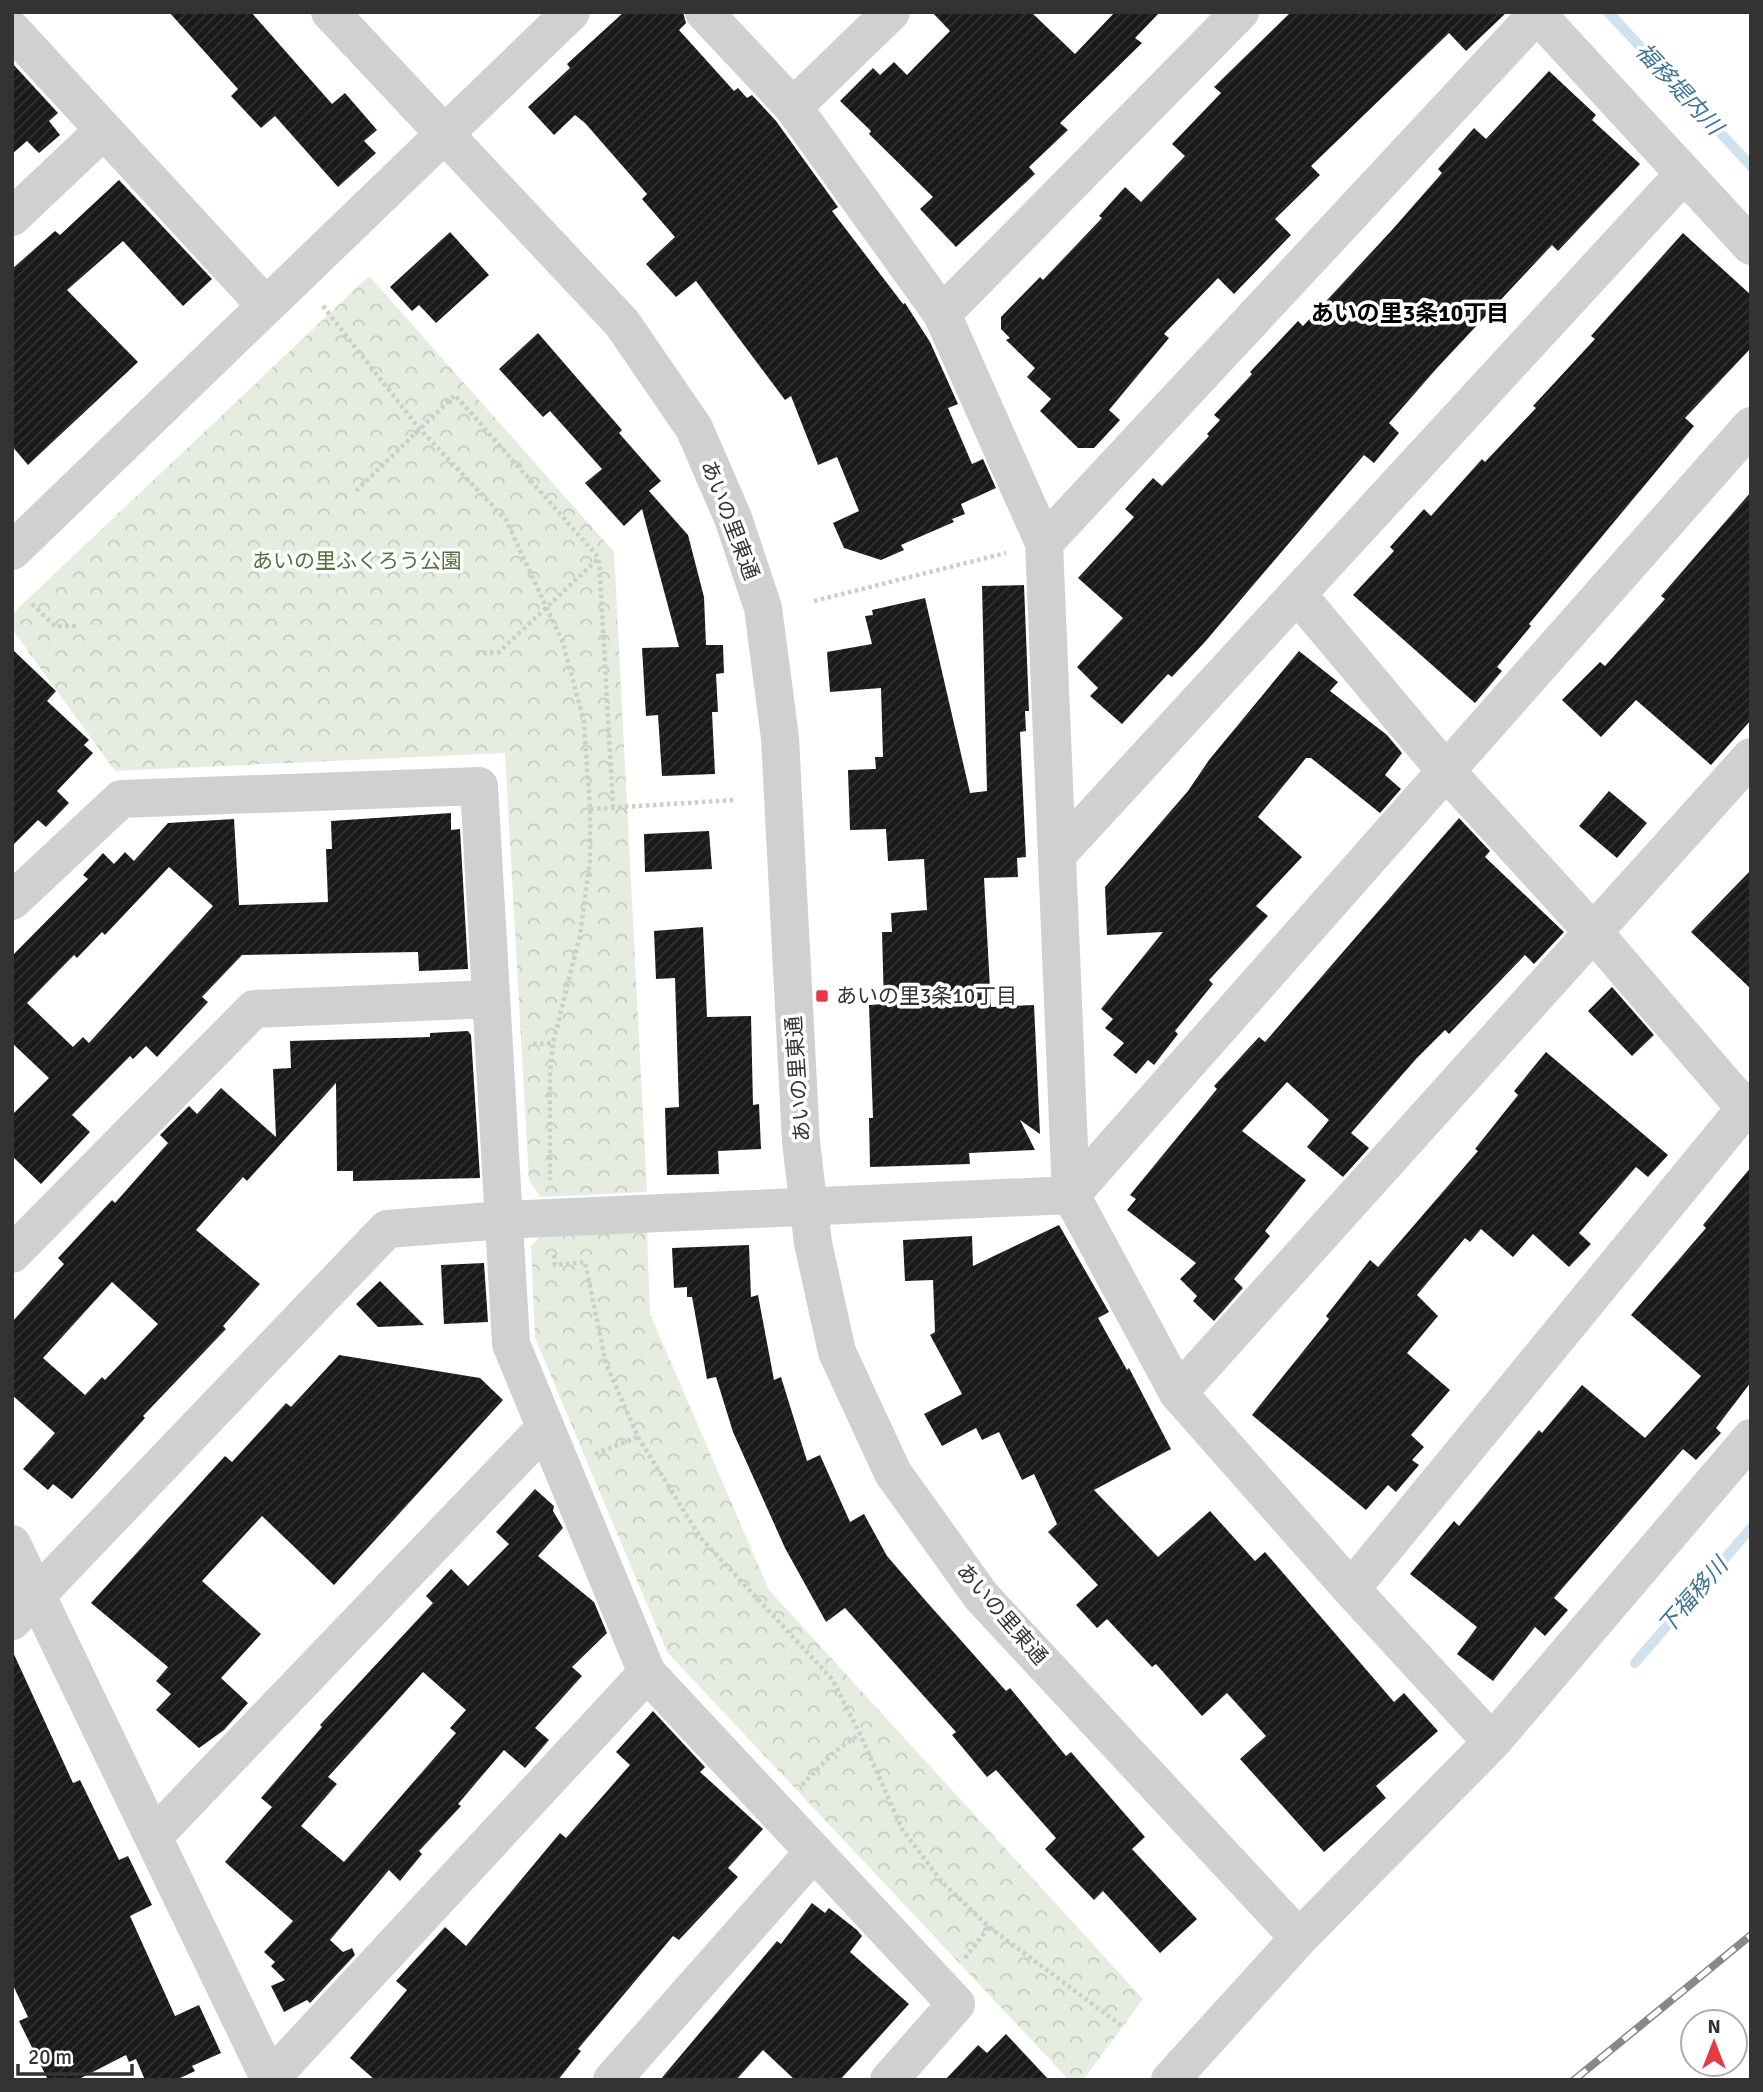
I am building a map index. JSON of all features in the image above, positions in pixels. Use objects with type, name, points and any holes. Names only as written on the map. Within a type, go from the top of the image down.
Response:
[{"type":"street","name":"あいの里東通","points":[[330,12],[622,323],[694,428],[733,518],[763,608],[780,738],[800,1128],[813,1243],[837,1352],[893,1473],[981,1596],[1299,1938]]},
{"type":"street","points":[[12,551],[571,12]]},
{"type":"street","points":[[704,12],[793,107],[942,314],[1044,543],[1071,1195],[1178,1393],[1492,1742]]},
{"type":"street","points":[[793,107],[891,12]]},
{"type":"street","points":[[942,314],[1240,12]]},
{"type":"street","points":[[1044,543],[1536,13],[1682,175],[1751,246]]},
{"type":"street","points":[[12,30],[266,306]]},
{"type":"street","points":[[12,217],[104,130]]},
{"type":"street","points":[[1058,854],[1682,175]]},
{"type":"street","points":[[24,1608],[387,1229],[504,1220],[1071,1195],[1444,769],[1751,426]]},
{"type":"street","points":[[1297,594],[1444,769],[1749,1108],[1352,1589]]},
{"type":"street","points":[[1178,1393],[1751,757]]},
{"type":"street","points":[[12,901],[121,799],[479,786],[511,1344],[647,1673],[956,2004],[889,2080]]},
{"type":"street","points":[[12,1254],[254,1009],[491,999]]},
{"type":"street","points":[[153,1837],[545,1428]]},
{"type":"street","points":[[1170,2080],[1299,1938],[1492,1742],[1751,1438]]},
{"type":"street","points":[[12,1544],[24,1608],[153,1837],[269,2080],[647,1673]]},
{"type":"street","points":[[612,2080],[814,1852]]},
{"type":"path","points":[[323,306],[418,427],[506,520],[563,643],[584,722],[590,809],[590,860],[580,935],[553,1043],[550,1072],[550,1218],[555,1265],[585,1262],[606,1364],[638,1437],[700,1536],[832,1679],[860,1734],[902,1829],[942,1882],[989,1927],[1122,2026]]},
{"type":"path","points":[[356,491],[418,427],[455,395],[599,558],[612,806]]},
{"type":"path","points":[[814,601],[1044,543]]},
{"type":"path","points":[[476,653],[499,652],[549,608],[599,558]]},
{"type":"path","points":[[32,604],[55,626],[79,626]]},
{"type":"path","points":[[590,809],[735,800]]},
{"type":"path","points":[[521,1045],[553,1043]]},
{"type":"path","points":[[777,1811],[834,1752],[860,1734]]},
{"type":"path","points":[[961,1964],[989,1927]]},
{"type":"green space","name":"あいの里ふくろう公園","points":[[369,276],[614,552],[647,1192],[541,1197],[529,1181],[505,753],[115,771],[12,629],[12,614]]},
{"type":"green space","points":[[647,1231],[650,1314],[769,1590],[1143,1999],[1083,2080],[1069,2080],[667,1652],[535,1338],[531,1246],[541,1236]]},
{"type":"building","points":[[169,12],[251,12],[332,104],[345,93],[377,130],[364,141],[376,153],[338,187],[275,116],[261,128],[231,96],[238,89]]},
{"type":"building","points":[[624,12],[683,12],[686,23],[679,30],[734,91],[738,88],[747,98],[752,95],[776,121],[838,207],[832,211],[903,304],[905,303],[930,342],[958,404],[948,408],[972,464],[983,459],[996,488],[961,504],[965,514],[952,519],[954,522],[901,545],[904,550],[881,560],[844,548],[833,523],[859,511],[837,457],[818,465],[791,396],[785,400],[696,281],[676,297],[646,264],[675,237],[642,199],[647,194],[585,123],[575,115],[554,135],[528,107],[570,68],[567,64]]},
{"type":"building","points":[[932,12],[1031,12],[1075,54],[1115,12],[1160,12],[1135,38],[1142,43],[1060,123],[1068,130],[1029,167],[1035,174],[956,247],[920,209],[933,197],[869,134],[871,131],[840,101],[873,68],[880,75],[894,62],[907,75],[950,31]]},
{"type":"building","points":[[1291,12],[1507,12],[1466,51],[1449,33],[1311,166],[1320,175],[1275,219],[1291,235],[1234,294],[1218,278],[1164,334],[1169,338],[1109,410],[1120,420],[1094,448],[1078,448],[1040,411],[1051,399],[1027,377],[1035,368],[1006,340],[1010,338],[1001,329],[1001,317],[1040,277],[1043,280],[1102,218],[1099,216],[1125,187],[1141,202],[1185,156],[1172,144],[1221,93],[1214,87]]},
{"type":"building","points":[[12,63],[58,113],[49,121],[60,135],[39,153],[27,141],[12,154]]},
{"type":"building","points":[[1549,71],[1596,115],[1592,120],[1640,164],[1558,251],[1552,245],[1437,368],[1389,423],[1399,433],[1374,463],[1364,455],[1204,643],[1172,677],[1168,674],[1122,724],[1090,696],[1098,688],[1077,667],[1123,618],[1078,578],[1134,517],[1125,509],[1153,478],[1162,486],[1209,436],[1207,434],[1220,420],[1214,415],[1252,374],[1250,372],[1298,321],[1303,326],[1392,230],[1442,173],[1438,169],[1474,128],[1486,139]]},
{"type":"building","points":[[119,180],[212,279],[183,306],[123,241],[67,290],[138,362],[28,465],[12,446],[12,269],[55,231],[60,235]]},
{"type":"building","points":[[450,232],[489,275],[436,323],[419,305],[412,311],[390,287]]},
{"type":"building","points":[[1683,233],[1751,295],[1751,348],[1685,418],[1694,426],[1529,624],[1531,626],[1497,667],[1502,671],[1475,703],[1353,595],[1394,551],[1390,547],[1424,509],[1431,516],[1482,459],[1485,462],[1536,408],[1533,406],[1595,339],[1591,336]]},
{"type":"building","points":[[538,333],[622,430],[619,433],[661,481],[649,491],[688,535],[704,597],[706,645],[723,645],[724,673],[716,674],[718,712],[712,712],[715,774],[662,776],[658,715],[646,716],[642,648],[679,647],[642,509],[624,526],[585,483],[602,469],[550,411],[543,417],[499,369]]},
{"type":"building","points":[[1751,492],[1751,720],[1711,765],[1636,700],[1601,737],[1562,700],[1600,662],[1605,666],[1665,599],[1661,596]]},
{"type":"building","points":[[1024,585],[1029,711],[1025,711],[1026,731],[1020,732],[1026,857],[1017,858],[1018,877],[984,878],[991,1007],[1034,1005],[1040,1134],[1020,1120],[1035,1150],[969,1153],[970,1164],[870,1167],[869,1118],[873,1118],[869,1005],[884,1004],[882,932],[892,932],[891,913],[927,910],[924,859],[888,861],[886,829],[850,830],[848,770],[876,769],[875,757],[883,757],[881,688],[830,692],[827,652],[872,644],[865,616],[873,615],[872,610],[925,598],[970,793],[987,791],[982,586]]},
{"type":"building","points":[[12,649],[56,691],[47,701],[89,740],[84,745],[93,753],[57,791],[69,803],[46,827],[38,820],[12,846]]},
{"type":"building","points":[[1299,651],[1338,682],[1330,691],[1387,735],[1402,753],[1385,775],[1401,789],[1380,813],[1311,758],[1306,758],[1258,817],[1302,857],[1256,906],[1268,916],[1209,980],[1213,984],[1175,1031],[1178,1034],[1154,1065],[1148,1060],[1136,1074],[1113,1055],[1124,1043],[1105,1028],[1113,1019],[1101,1009],[1163,932],[1107,935],[1105,887],[1188,791],[1209,760]]},
{"type":"building","points":[[1609,791],[1647,823],[1617,858],[1579,826]]},
{"type":"building","points":[[451,813],[451,830],[460,829],[468,969],[419,971],[418,952],[242,955],[202,997],[208,1002],[157,1057],[146,1046],[133,1059],[130,1056],[72,1115],[90,1132],[41,1184],[12,1156],[12,1115],[49,1078],[12,1043],[12,956],[88,879],[83,875],[103,853],[114,864],[125,852],[134,861],[168,823],[234,819],[239,905],[328,902],[326,849],[332,849],[331,821]],"holes":[[[169,867],[213,906],[89,1043],[83,1037],[73,1047],[27,1003],[74,955],[77,958],[102,932],[105,935]]]},
{"type":"building","points":[[1459,818],[1490,851],[1485,857],[1564,932],[1534,964],[1525,955],[1449,1034],[1445,1030],[1416,1059],[1351,1133],[1369,1148],[1343,1177],[1307,1147],[1329,1120],[1287,1082],[1242,1131],[1306,1180],[1265,1231],[1270,1236],[1234,1279],[1243,1288],[1214,1321],[1193,1301],[1197,1296],[1180,1279],[1196,1263],[1127,1210],[1136,1199],[1130,1195],[1217,1089],[1214,1086],[1259,1037],[1265,1042]]},
{"type":"building","points":[[709,831],[712,869],[645,872],[644,834]]},
{"type":"building","points":[[1751,870],[1751,989],[1691,932]]},
{"type":"building","points":[[703,927],[707,1017],[751,1016],[753,1105],[759,1104],[761,1149],[718,1151],[719,1174],[667,1175],[665,1108],[679,1107],[675,978],[656,979],[654,931]]},
{"type":"building","points":[[1612,987],[1654,1035],[1632,1056],[1588,1011]]},
{"type":"building","points":[[468,1031],[471,1035],[480,1178],[353,1181],[353,1171],[337,1171],[336,1083],[247,1181],[243,1177],[196,1230],[260,1284],[223,1326],[226,1329],[143,1416],[145,1418],[72,1499],[53,1484],[48,1490],[23,1469],[55,1433],[12,1395],[12,1322],[64,1264],[58,1258],[112,1200],[115,1203],[168,1143],[160,1135],[189,1106],[197,1114],[221,1088],[276,1137],[273,1069],[291,1068],[290,1041],[430,1037],[430,1033]],"holes":[[[112,1282],[158,1324],[105,1380],[102,1377],[85,1395],[43,1358]]]},
{"type":"building","points":[[1546,1052],[1668,1155],[1648,1177],[1636,1167],[1579,1233],[1591,1244],[1569,1267],[1533,1234],[1513,1257],[1481,1229],[1470,1242],[1465,1238],[1417,1295],[1438,1316],[1407,1353],[1450,1390],[1411,1435],[1424,1447],[1412,1460],[1419,1465],[1396,1492],[1388,1485],[1366,1510],[1252,1415],[1329,1319],[1326,1316],[1370,1260],[1378,1267],[1478,1151],[1475,1149],[1518,1095],[1514,1091]]},
{"type":"building","points":[[1751,1167],[1751,1382],[1716,1428],[1721,1433],[1696,1460],[1683,1449],[1554,1598],[1568,1610],[1545,1636],[1535,1627],[1493,1681],[1457,1654],[1477,1627],[1410,1574],[1454,1521],[1459,1526],[1539,1430],[1542,1433],[1582,1385],[1645,1438],[1701,1376],[1631,1315],[1706,1228],[1703,1225]]},
{"type":"building","points":[[1059,1225],[1109,1312],[1098,1318],[1127,1370],[1129,1368],[1171,1449],[1094,1490],[1158,1557],[1210,1511],[1255,1561],[1265,1552],[1394,1702],[1404,1693],[1438,1731],[1376,1786],[1386,1798],[1324,1852],[1240,1759],[1266,1736],[1227,1693],[1202,1716],[1156,1664],[1152,1667],[1107,1619],[1097,1628],[1076,1605],[1098,1585],[1048,1532],[1057,1524],[1034,1474],[1022,1480],[999,1432],[982,1440],[976,1428],[942,1446],[924,1414],[962,1394],[930,1335],[935,1332],[933,1280],[905,1281],[903,1240],[972,1236],[973,1266]]},
{"type":"building","points":[[749,1245],[751,1297],[758,1295],[774,1380],[781,1377],[807,1461],[820,1455],[850,1522],[864,1514],[887,1556],[925,1600],[1006,1691],[1010,1688],[1066,1756],[1071,1752],[1145,1837],[1132,1849],[1197,1919],[1160,1953],[1103,1891],[1094,1900],[1045,1849],[1056,1838],[996,1770],[987,1777],[952,1735],[956,1732],[845,1608],[826,1622],[785,1548],[733,1432],[716,1377],[707,1379],[692,1297],[687,1297],[687,1287],[674,1288],[672,1248]]},
{"type":"building","points":[[484,1263],[488,1322],[444,1324],[441,1265]]},
{"type":"building","points":[[380,1281],[424,1325],[378,1327],[356,1304]]},
{"type":"building","points":[[339,1355],[480,1378],[503,1400],[334,1585],[262,1516],[202,1581],[261,1634],[221,1678],[248,1703],[224,1730],[199,1748],[156,1710],[171,1694],[156,1681],[168,1667],[91,1603],[225,1456],[232,1462],[286,1403],[291,1407]]},
{"type":"building","points":[[535,1489],[554,1506],[553,1511],[563,1528],[538,1556],[594,1602],[607,1633],[572,1667],[582,1676],[535,1728],[549,1740],[525,1768],[504,1750],[458,1804],[461,1806],[419,1851],[422,1854],[400,1881],[389,1870],[330,1940],[343,1952],[352,1948],[355,1955],[310,2003],[307,2000],[284,2012],[271,1986],[285,1980],[271,1966],[275,1962],[264,1952],[293,1921],[225,1862],[272,1807],[261,1798],[322,1727],[320,1725],[433,1603],[426,1596],[451,1569],[468,1586],[509,1544],[496,1532]],"holes":[[[423,1672],[466,1710],[450,1728],[456,1733],[344,1862],[301,1826],[337,1784],[328,1777]]]},
{"type":"building","points":[[12,1650],[73,1783],[80,1780],[119,1860],[128,1856],[152,1905],[130,1916],[175,2016],[199,2005],[221,2053],[192,2066],[195,2071],[176,2080],[145,2080],[136,2059],[129,2062],[126,2055],[77,2080],[48,2080],[19,2021],[28,2017],[12,1983]]},
{"type":"building","points":[[653,1711],[705,1767],[700,1772],[763,1829],[728,1868],[738,1877],[679,1940],[673,1936],[578,2049],[581,2051],[558,2080],[375,2080],[350,2058],[407,1990],[396,1981],[445,1927],[466,1946],[560,1833],[566,1838],[630,1765],[616,1752]]},
{"type":"building","points":[[812,1903],[825,1913],[829,1908],[857,1930],[862,1936],[850,1952],[909,2004],[840,2080],[795,2080],[763,2050],[736,2080],[660,2080],[777,1941],[781,1944]]},
{"type":"building","points":[[1006,2034],[1049,2080],[945,2080],[978,2045],[987,2053]]},
{"type":"waterway","name":"福移堤内川","points":[[1608,12],[1751,166]]},
{"type":"waterway","name":"下福移川","points":[[1635,1663],[1751,1528]]},
{"type":"railway","points":[[1574,2080],[1751,1935]]},
{"type":"place","name":"あいの里3条10丁目","points":[[822,996]]},
{"type":"district","name":"あいの里3条10丁目","points":[[1410,313]]}]
